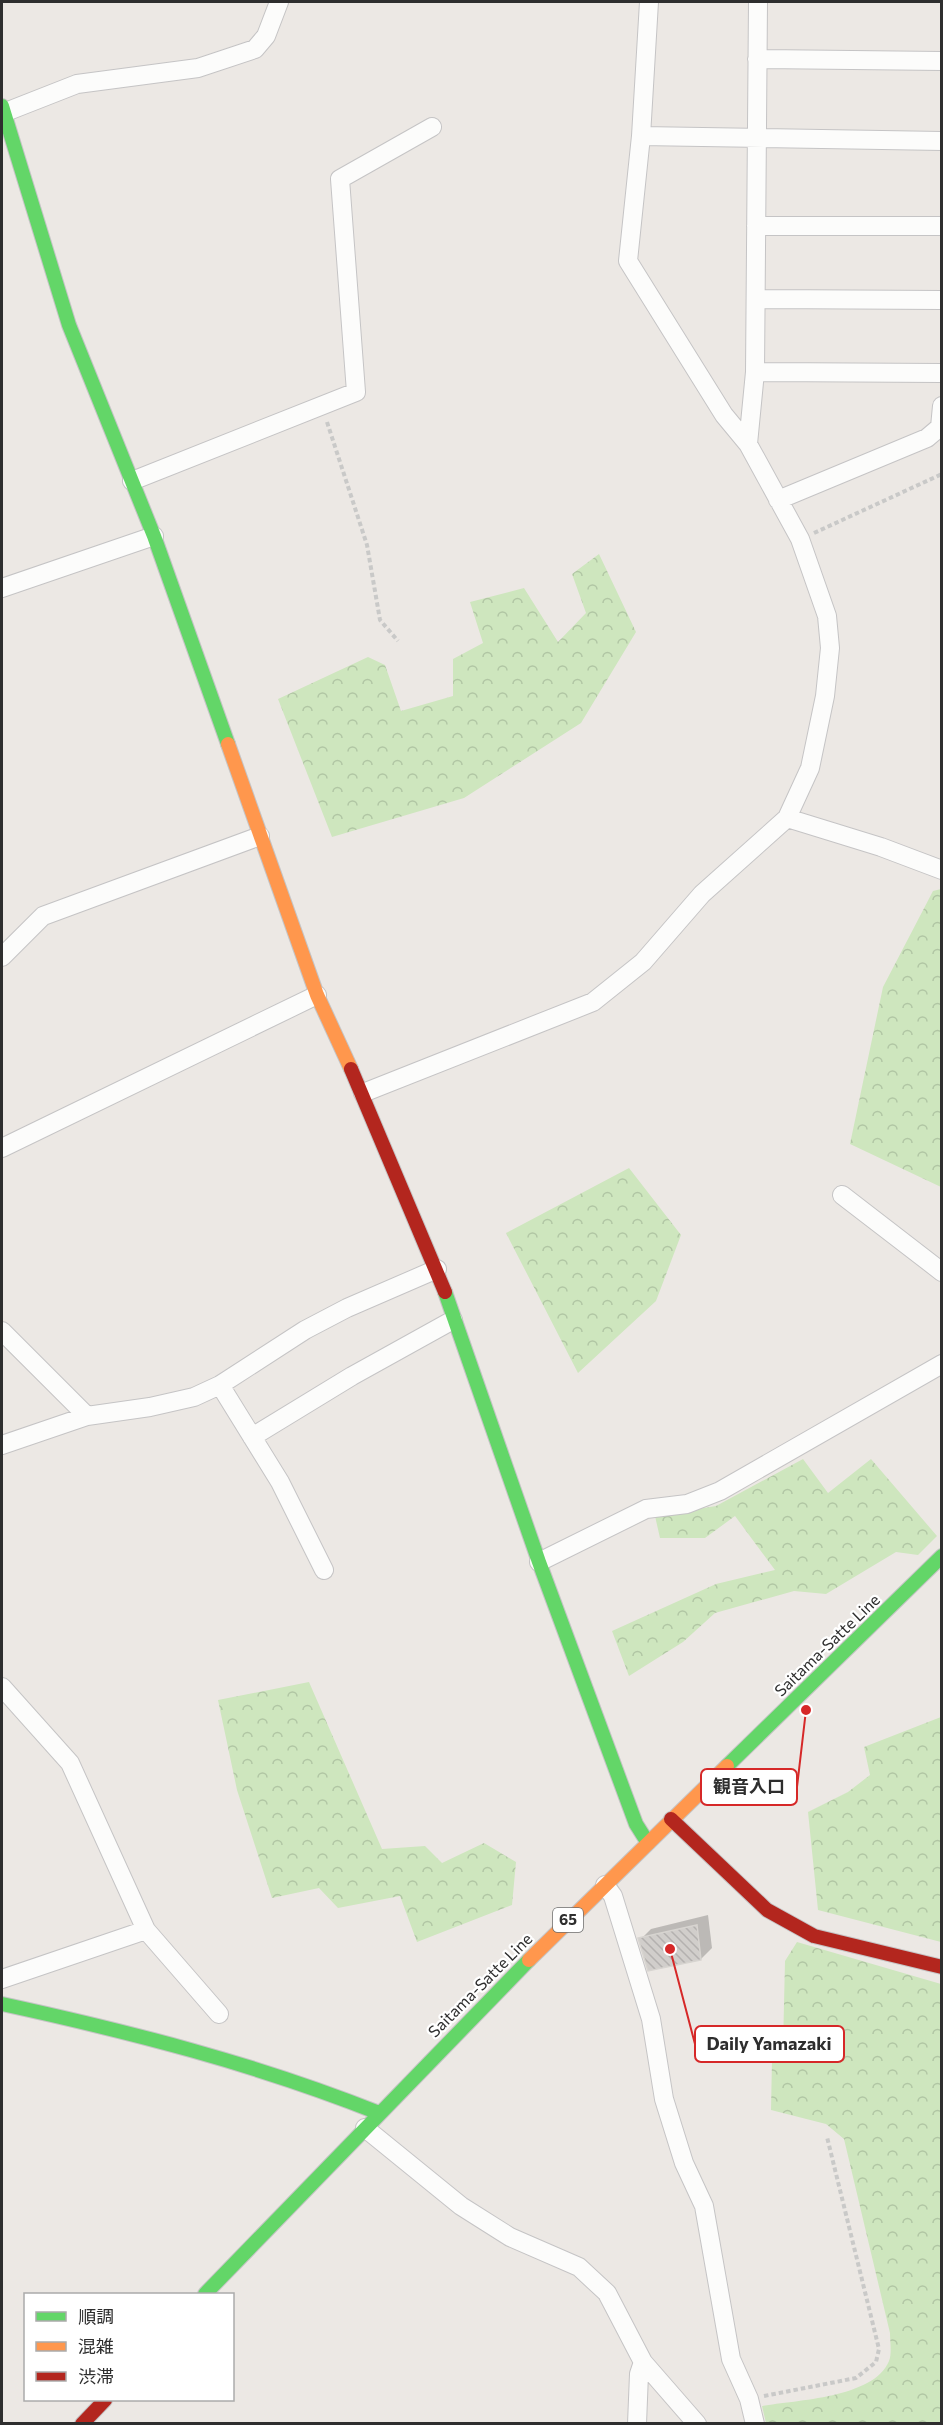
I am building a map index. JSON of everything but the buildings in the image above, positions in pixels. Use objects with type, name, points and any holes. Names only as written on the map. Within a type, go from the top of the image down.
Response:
[{"type":"street","points":[[279,2],[266,36],[255,49],[198,68],[77,84],[2,109],[69,325],[154,536],[317,995],[363,1093],[437,1269],[539,1562],[636,1824],[648,1843]]},
{"type":"street","points":[[363,1093],[593,1002],[643,962],[702,894],[787,818],[810,768],[825,696],[830,648],[827,616],[800,539],[748,444],[724,415],[628,261],[641,136],[649,2]]},
{"type":"street","points":[[748,444],[755,372],[758,2]]},
{"type":"street","points":[[757,59],[942,61]]},
{"type":"street","points":[[132,481],[356,392],[340,179],[432,127]]},
{"type":"street","points":[[641,136],[942,141]]},
{"type":"street","points":[[756,226],[942,226]]},
{"type":"street","points":[[756,299],[942,300]]},
{"type":"street","points":[[755,372],[942,373]]},
{"type":"street","points":[[778,500],[927,438],[940,427],[942,406]]},
{"type":"street","points":[[2,588],[154,536]]},
{"type":"street","points":[[787,818],[942,870]]},
{"type":"street","points":[[2,957],[43,916],[260,836]]},
{"type":"street","points":[[2,1148],[317,995]]},
{"type":"street","points":[[842,1195],[942,1272]]},
{"type":"street","points":[[2,1445],[87,1416],[150,1407],[194,1397],[220,1385],[305,1330],[347,1308],[437,1269]]},
{"type":"street","points":[[252,1437],[352,1376],[453,1320]]},
{"type":"street","points":[[2,1332],[87,1416]]},
{"type":"street","points":[[539,1562],[646,1509],[687,1504],[720,1491],[942,1364]]},
{"type":"street","points":[[220,1385],[280,1482],[324,1570]]},
{"type":"street","name":"Saitama-Satte Line","points":[[207,2293],[379,2113],[604,1885],[942,1556]]},
{"type":"street","points":[[2,1687],[70,1763],[146,1930],[219,2014]]},
{"type":"street","points":[[672,1819],[767,1910],[814,1936],[942,1967]]},
{"type":"street","points":[[604,1885],[613,1896],[651,2019],[664,2099],[677,2142],[704,2206],[731,2359],[749,2399],[755,2424]]},
{"type":"street","points":[[2,1979],[146,1930]]},
{"type":"street","points":[[2,2004],[127,2031],[213,2055],[312,2085],[379,2113]]},
{"type":"street","points":[[365,2128],[461,2206],[510,2237],[579,2267],[607,2293],[643,2362],[697,2424]]},
{"type":"street","points":[[637,2424],[639,2374],[643,2362]]},
{"type":"street","points":[[82,2424],[104,2401]]},
{"type":"path","points":[[322,406],[367,545],[380,620],[398,641]]},
{"type":"path","points":[[800,539],[942,474]]},
{"type":"path","points":[[749,2399],[856,2378],[876,2362],[879,2349],[827,2137]]},
{"type":"green space","points":[[599,554],[636,632],[581,723],[464,798],[332,837],[278,699],[368,657],[385,665],[401,711],[453,696],[453,659],[483,643],[470,602],[524,588],[558,642],[586,613],[572,574]]},
{"type":"green space","points":[[942,889],[941,1187],[850,1144],[883,987],[933,891]]},
{"type":"green space","points":[[629,1168],[681,1235],[656,1301],[578,1373],[506,1233]]},
{"type":"green space","points":[[803,1459],[828,1493],[871,1459],[937,1536],[918,1555],[896,1552],[826,1594],[794,1591],[715,1613],[683,1642],[629,1676],[612,1631],[716,1584],[775,1570],[735,1516],[705,1538],[660,1538],[655,1516],[716,1506]]},
{"type":"green space","points":[[309,1682],[382,1849],[425,1846],[442,1863],[484,1843],[516,1862],[512,1905],[417,1942],[400,1896],[338,1908],[319,1888],[272,1898],[237,1790],[218,1700]]},
{"type":"green space","points":[[941,1717],[941,1942],[818,1910],[808,1812],[848,1792],[870,1775],[864,1747]]},
{"type":"green space","points":[[797,1942],[941,1984],[941,2423],[766,2423],[762,2406],[813,2399],[851,2390],[868,2383],[881,2373],[890,2355],[890,2333],[844,2139],[826,2124],[771,2110],[772,2059],[783,2048],[785,1961]]},
{"type":"traffic: fast","points":[[2,106],[69,325],[154,536],[228,744]]},
{"type":"traffic: fast","points":[[445,1292],[539,1562],[636,1824],[648,1843]]},
{"type":"traffic: fast","points":[[727,1766],[942,1556]]},
{"type":"traffic: fast","points":[[206,2293],[529,1960]]},
{"type":"traffic: fast","points":[[2,2004],[98,2026],[240,2064],[379,2113]]},
{"type":"traffic: slow","points":[[228,744],[317,995],[351,1069]]},
{"type":"traffic: slow","points":[[529,1960],[727,1766]]},
{"type":"traffic: jam","points":[[351,1069],[445,1292]]},
{"type":"traffic: jam","points":[[671,1819],[767,1910],[814,1936],[942,1967]]},
{"type":"traffic: jam","points":[[82,2424],[104,2401]]},
{"type":"place","name":"観音入口","points":[[806,1710]]},
{"type":"place","name":"Daily Yamazaki","points":[[670,1949]]}]
